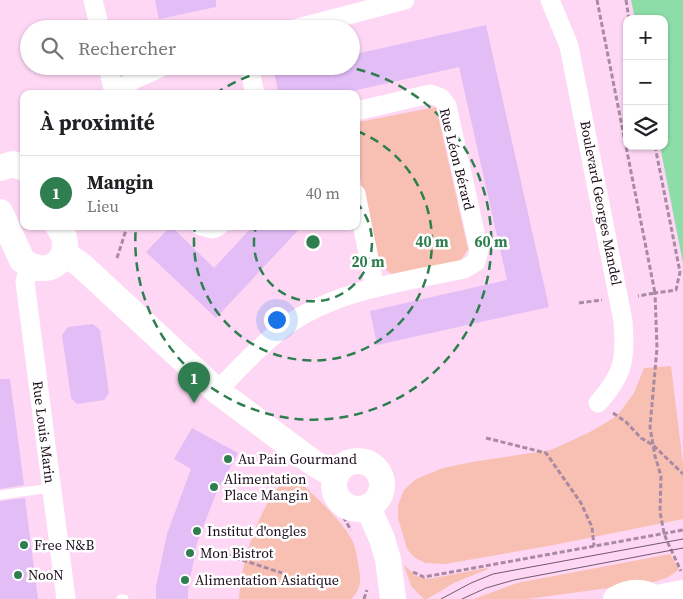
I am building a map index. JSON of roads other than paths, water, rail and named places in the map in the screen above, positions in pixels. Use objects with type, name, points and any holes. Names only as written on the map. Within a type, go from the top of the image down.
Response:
[{"type":"street","points":[[93,0],[98,20]]},
{"type":"street","points":[[328,20],[405,0]]},
{"type":"street","name":"Boulevard Georges Mandel","points":[[550,0],[569,46],[624,321],[624,359],[611,388],[598,403]]},
{"type":"street","points":[[110,75],[113,90]]},
{"type":"street","points":[[118,90],[144,75]]},
{"type":"street","points":[[251,75],[254,90]]},
{"type":"street","name":"Rue Léon Bérard","points":[[217,391],[251,356],[284,327],[319,307],[375,288],[464,269],[476,262],[479,250],[447,106],[441,98],[430,94],[360,110]]},
{"type":"street","points":[[0,168],[13,164],[20,167]]},
{"type":"street","points":[[0,212],[8,214],[20,213]]},
{"type":"street","points":[[0,212],[37,269],[46,269],[54,266],[60,260],[66,243],[61,230]]},
{"type":"street","points":[[360,214],[375,288]]},
{"type":"street","name":"Rue Louis Marin","points":[[23,246],[25,282],[66,599]]},
{"type":"street","points":[[64,253],[81,265],[217,391],[314,464],[335,485],[342,503],[352,509],[368,507],[378,498],[382,486],[380,473],[373,466],[363,461],[352,461],[342,466],[335,485]]},
{"type":"street","points":[[368,507],[382,539],[388,559],[394,599]]},
{"type":"street","points":[[616,599],[631,592],[648,594],[656,599],[683,593]]},
{"type":"lane","points":[[0,495],[51,488]]},
{"type":"tram line","points":[[441,599],[493,574],[683,539]]},
{"type":"tram line","points":[[462,599],[486,588],[514,580],[683,548]]},
{"type":"place","name":"Mangin","points":[[194,403]]},
{"type":"place","name":"Au Pain Gourmand","points":[[228,459]]},
{"type":"place","name":"Alimentation Place Mangin","points":[[214,487]]},
{"type":"place","name":"Institut d'ongles","points":[[197,531]]},
{"type":"place","name":"Free N&B","points":[[24,545]]},
{"type":"place","name":"Mon Bistrot","points":[[190,553]]},
{"type":"place","name":"NooN","points":[[18,575]]},
{"type":"place","name":"Alimentation Asiatique","points":[[185,580]]}]
